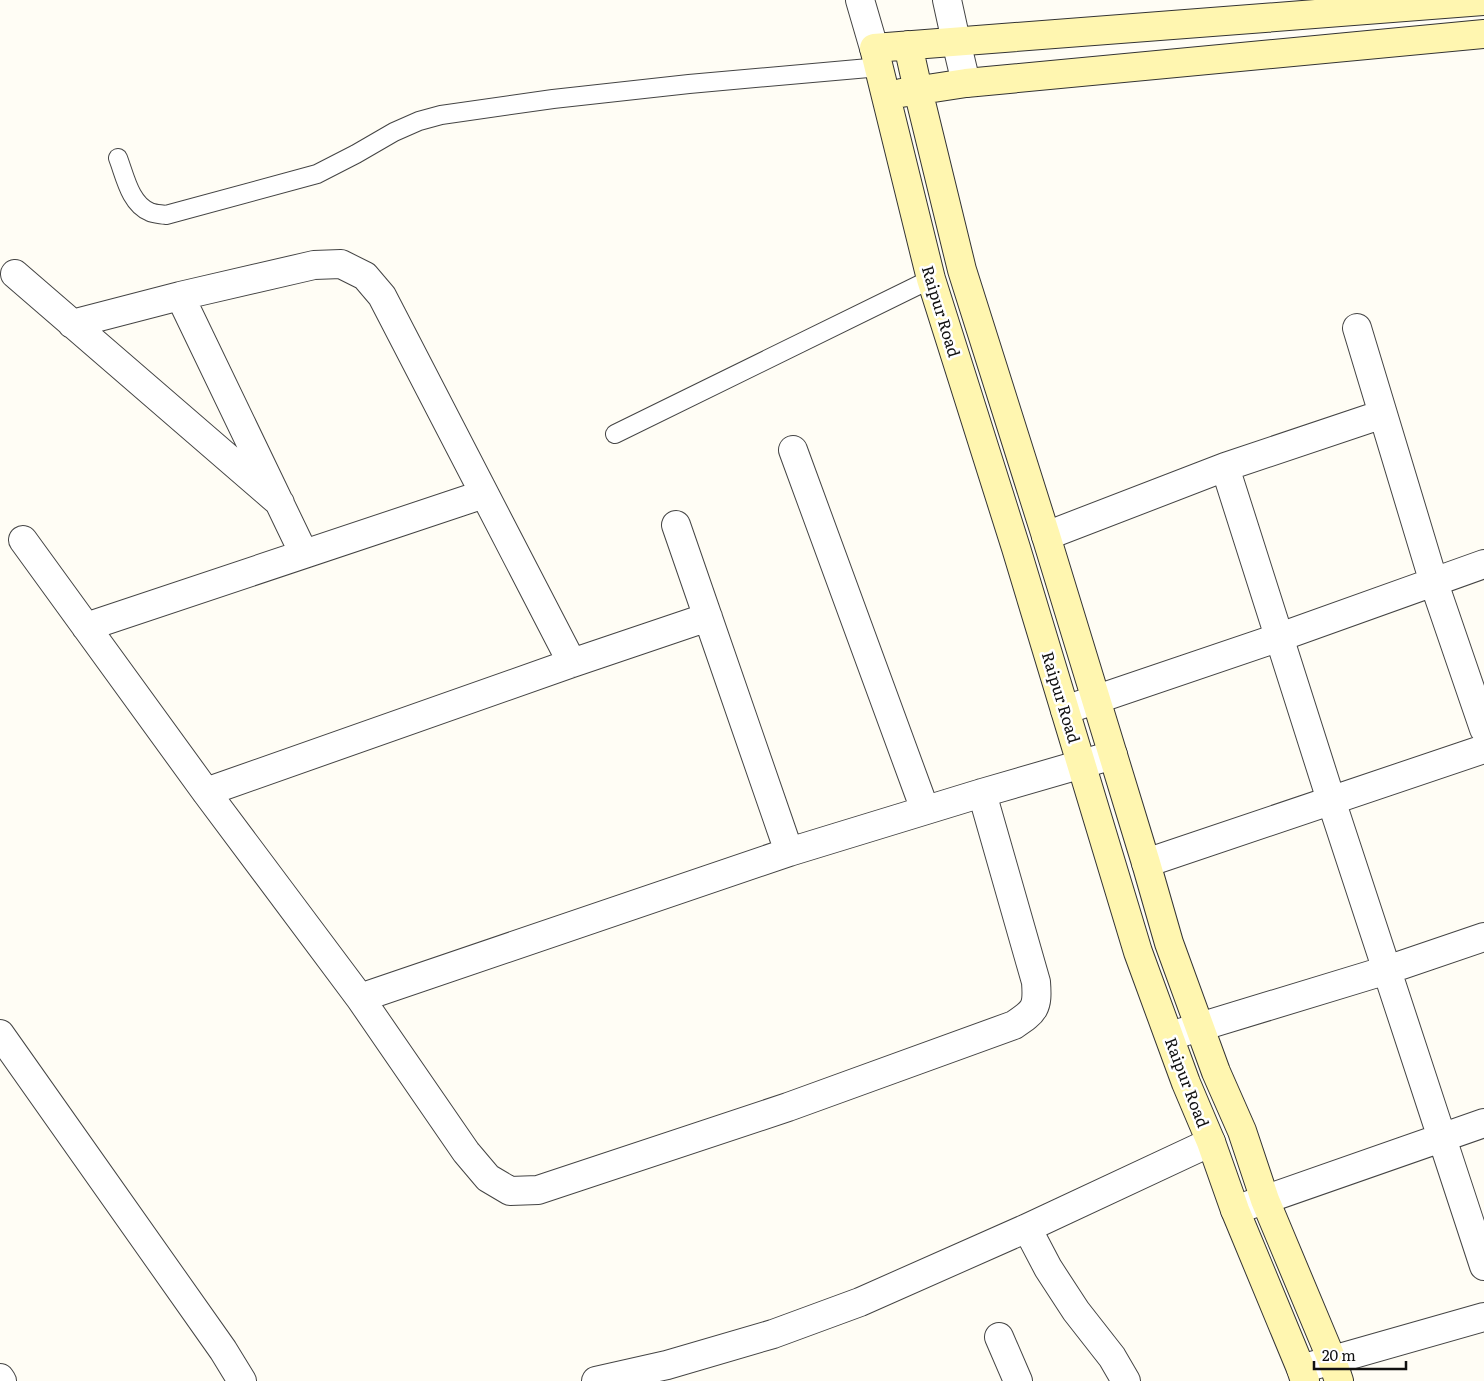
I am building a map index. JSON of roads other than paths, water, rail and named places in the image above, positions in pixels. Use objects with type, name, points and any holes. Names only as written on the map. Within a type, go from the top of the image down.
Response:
[{"type":"main road","points":[[877,57],[908,45],[1484,1]]},
{"type":"main road","points":[[885,95],[966,82],[1484,34]]},
{"type":"main road","name":"Raipur Road","points":[[908,45],[962,270],[1046,536],[1169,943],[1216,1072],[1242,1131],[1265,1200],[1336,1370]]},
{"type":"main road","name":"Raipur Road","points":[[877,57],[931,279],[1016,548],[1138,952],[1235,1210],[1303,1375]]},
{"type":"main road","points":[[947,329],[977,319]]},
{"type":"street","name":"Raipur Road","points":[[860,0],[877,57]]},
{"type":"street","points":[[947,0],[966,82]]},
{"type":"street","points":[[72,324],[180,296],[314,265],[341,264],[365,276],[382,296],[572,663]]},
{"type":"street","points":[[15,274],[280,503]]},
{"type":"street","points":[[180,296],[304,554]]},
{"type":"street","points":[[1357,328],[1434,583],[1484,730]]},
{"type":"street","points":[[1046,536],[1225,467],[1383,414]]},
{"type":"street","points":[[793,450],[925,810]]},
{"type":"street","points":[[1225,467],[1331,800],[1484,1266]]},
{"type":"street","points":[[86,627],[484,494]]},
{"type":"street","points":[[676,525],[789,852]]},
{"type":"street","points":[[23,540],[206,792],[360,998],[466,1152],[488,1178],[510,1191],[538,1190],[788,1107],[1014,1025],[1030,1014],[1037,999],[1036,982],[982,793]]},
{"type":"street","points":[[1065,710],[1280,637],[1484,564]]},
{"type":"street","points":[[206,792],[572,663],[708,618]]},
{"type":"street","points":[[1146,863],[1484,748]]},
{"type":"street","points":[[360,998],[789,852],[1113,754]]},
{"type":"street","points":[[1170,1036],[1387,970],[1484,937]]},
{"type":"street","points":[[0,1034],[223,1350],[242,1381]]},
{"type":"street","points":[[1235,1210],[1484,1123]]},
{"type":"street","points":[[596,1381],[668,1365],[773,1334],[860,1302],[1027,1228],[1211,1142]]},
{"type":"street","points":[[1027,1228],[1048,1268],[1076,1311],[1112,1357],[1126,1381]]},
{"type":"street","points":[[1303,1375],[1336,1370],[1484,1317]]},
{"type":"street","points":[[999,1337],[1018,1381]]},
{"type":"lane","points":[[118,158],[130,191],[140,206],[151,213],[166,215],[317,174],[394,132],[419,121],[440,116],[553,99],[689,84],[877,57]]},
{"type":"lane","points":[[616,434],[931,279]]}]
